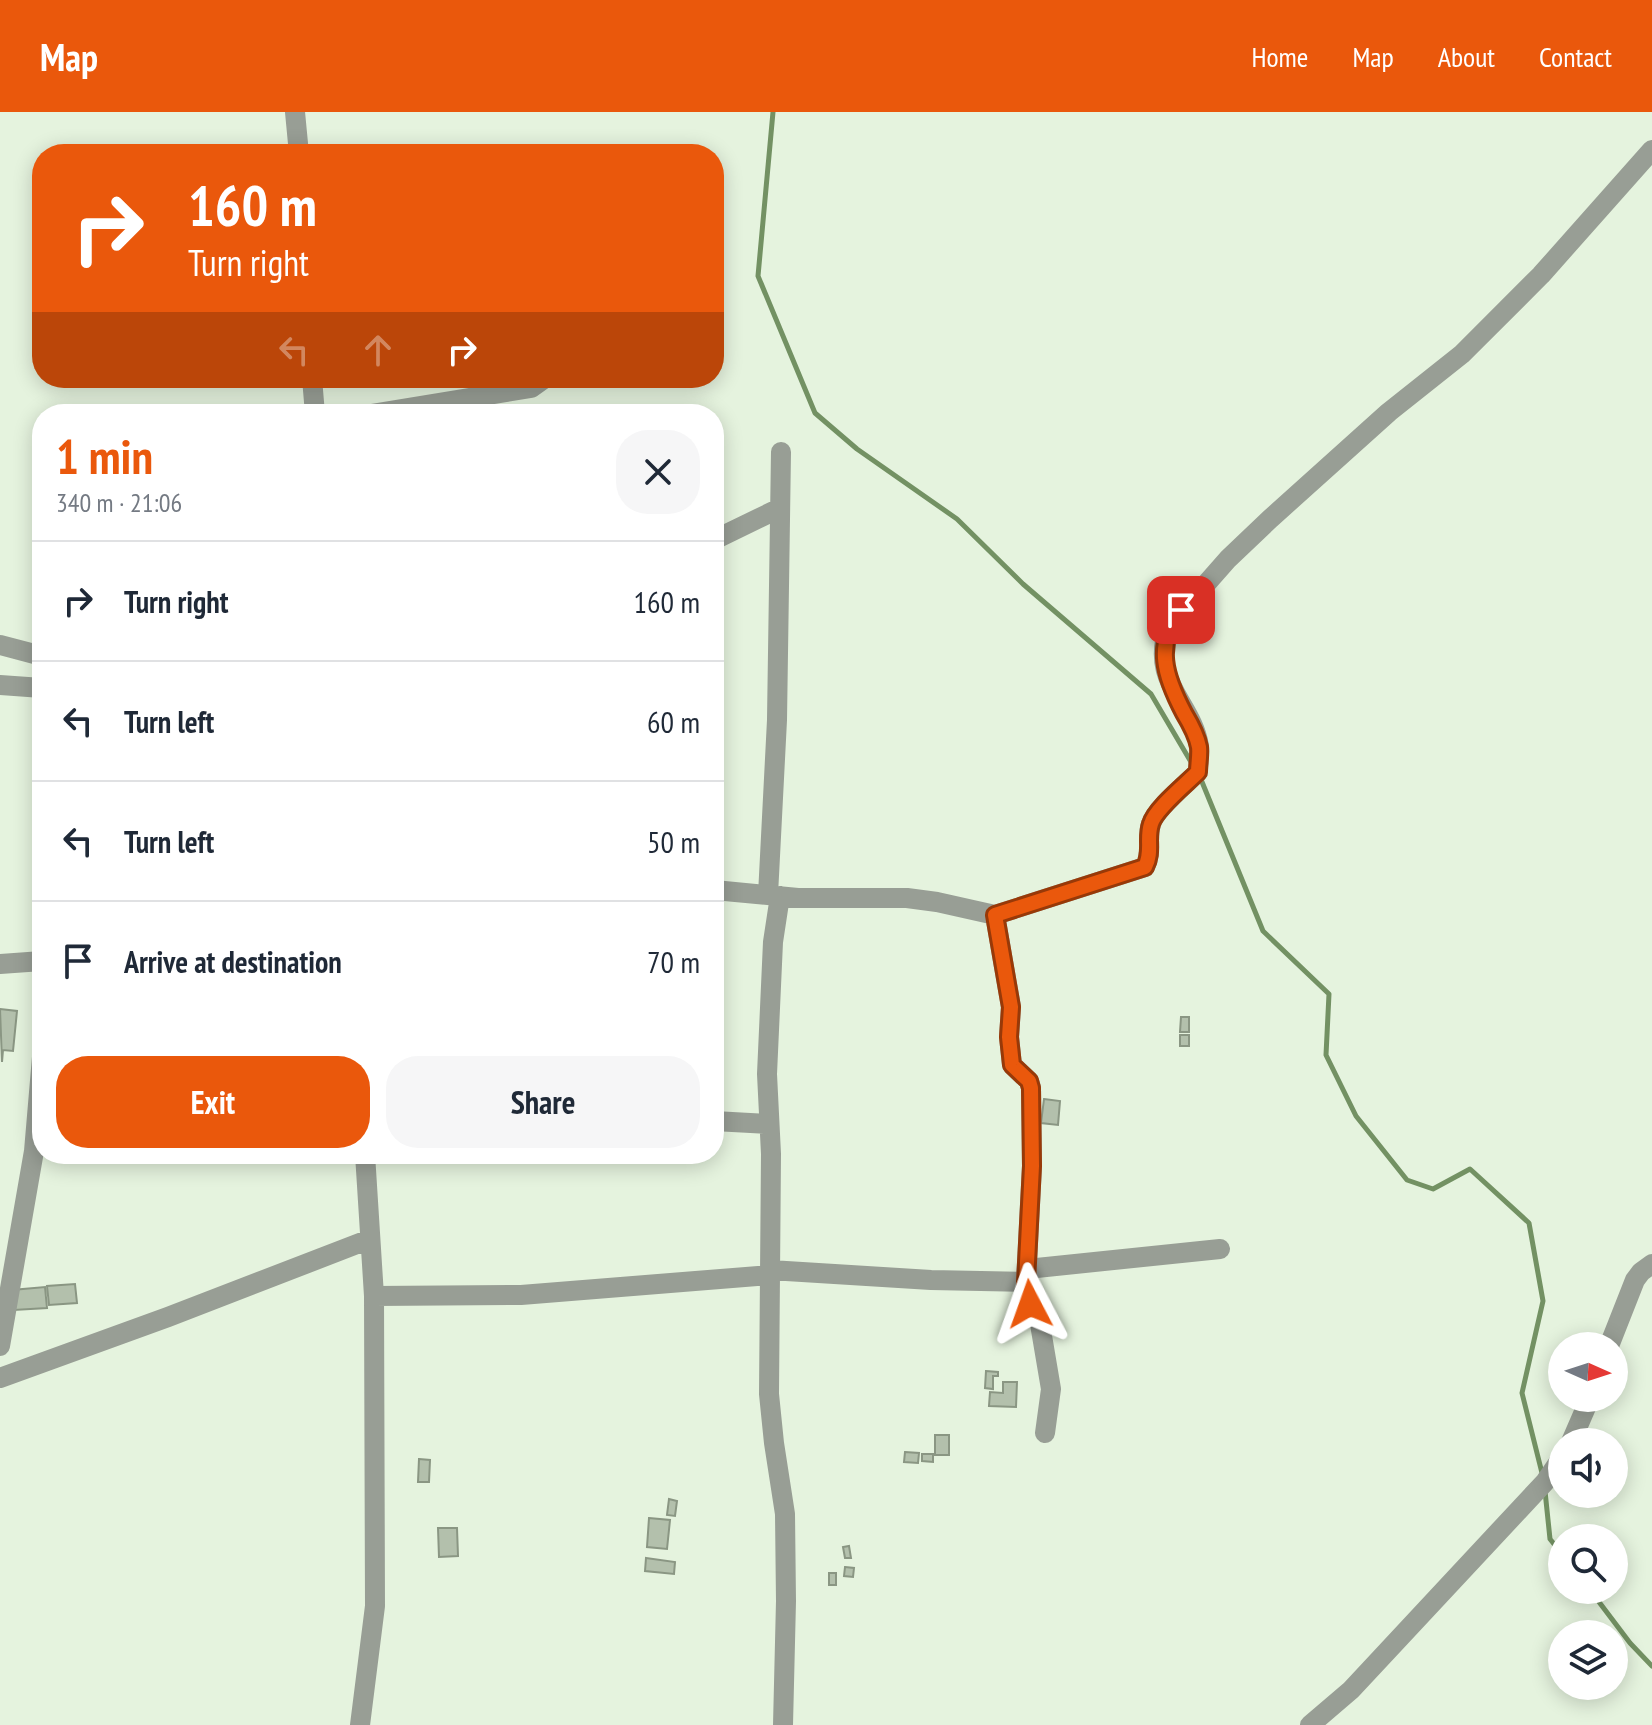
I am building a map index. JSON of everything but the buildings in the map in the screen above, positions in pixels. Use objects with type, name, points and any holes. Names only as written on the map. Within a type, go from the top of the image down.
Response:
[{"type":"street","points":[[295,112],[298,144]]},
{"type":"street","points":[[724,891],[907,898],[995,915],[1145,867],[1151,853],[1148,835],[1151,819],[1198,772],[1199,746],[1168,684],[1165,638],[1169,626],[1228,559],[1270,519],[1389,412],[1462,354],[1541,275],[1652,150]]},
{"type":"street","points":[[433,404],[531,388]]},
{"type":"street","points":[[781,452],[773,942],[767,1074],[771,1154],[769,1394],[785,1514],[783,1725]]},
{"type":"street","points":[[724,535],[780,508]]},
{"type":"street","points":[[0,645],[32,653]]},
{"type":"street","points":[[0,685],[32,687]]},
{"type":"street","points":[[995,915],[1011,1007],[1009,1037],[1012,1065],[1029,1081],[1031,1088],[1032,1166],[1027,1276],[1030,1304],[1040,1324],[1051,1389],[1045,1433]]},
{"type":"street","points":[[0,964],[32,962]]},
{"type":"street","points":[[724,1122],[769,1124]]},
{"type":"street","points":[[0,1346],[32,1162]]},
{"type":"street","points":[[360,1725],[375,1606],[374,1296],[366,1164]]},
{"type":"street","points":[[0,1378],[370,1239]]},
{"type":"street","points":[[374,1296],[521,1295],[770,1272],[931,1280],[1027,1276],[1220,1249]]},
{"type":"street","points":[[1615,1332],[1635,1280],[1652,1264]]},
{"type":"street","points":[[1310,1725],[1351,1690],[1548,1478]]},
{"type":"waterway","points":[[773,112],[758,276],[815,413],[857,449],[957,519],[1023,584],[1151,694],[1191,762]]},
{"type":"waterway","points":[[1200,777],[1263,931],[1329,994],[1326,1055],[1356,1116],[1407,1180],[1433,1189],[1470,1169],[1529,1223],[1543,1301],[1522,1393],[1542,1473]]},
{"type":"waterway","points":[[1545,1491],[1548,1524]]},
{"type":"waterway","points":[[1601,1604],[1652,1666]]},
{"type":"route","points":[[1030,1304],[1026,1282],[1032,1166],[1031,1088],[1029,1081],[1012,1065],[1009,1037],[1011,1007],[995,915],[1145,867],[1151,853],[1148,835],[1151,819],[1198,772],[1199,746],[1168,684],[1165,638],[1169,626],[1181,610]]}]
